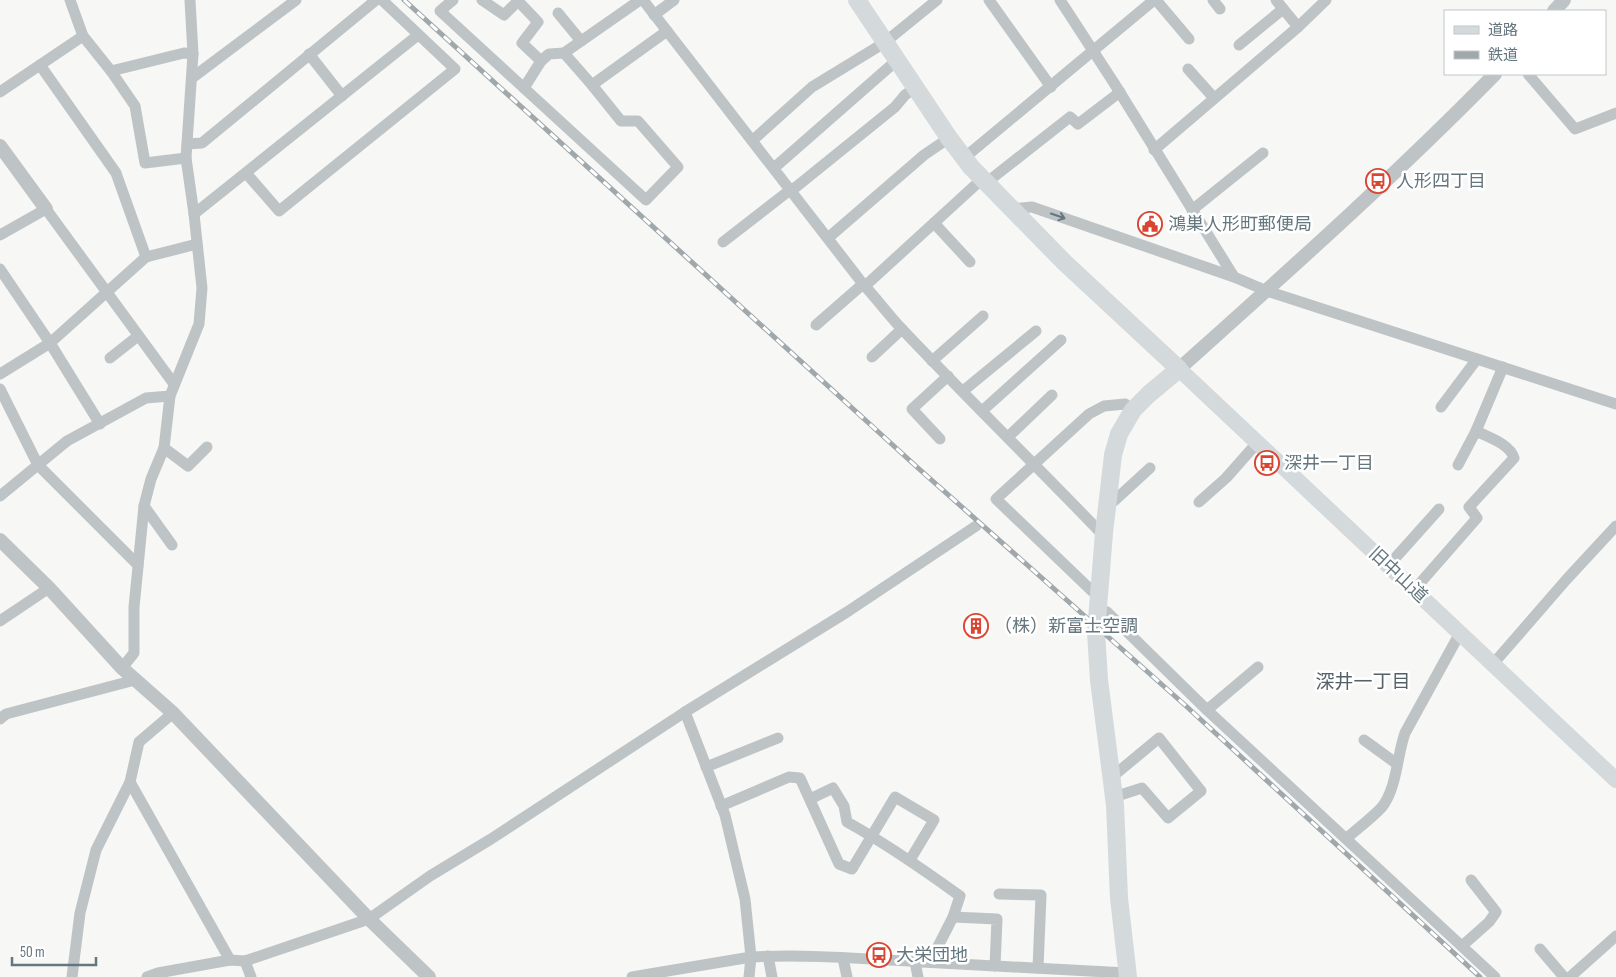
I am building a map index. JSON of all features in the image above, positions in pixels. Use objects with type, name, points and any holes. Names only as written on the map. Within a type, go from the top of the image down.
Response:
[{"type":"main road","points":[[856,0],[949,138],[984,181],[1064,262],[1179,370],[1149,394],[1133,410],[1119,434],[1113,455],[1104,533],[1096,632],[1098,680],[1114,797],[1119,898],[1127,975]]},
{"type":"main road","name":"旧中山道","points":[[1179,370],[1616,780]]},
{"type":"street","points":[[70,0],[82,36],[111,70],[135,106],[145,163],[186,158]]},
{"type":"street","points":[[122,668],[134,653],[134,607],[144,506],[151,479],[164,448],[170,396],[199,324],[202,288],[186,158],[193,54],[190,0]]},
{"type":"street","points":[[192,78],[296,0]]},
{"type":"street","points":[[187,144],[202,143],[376,0]]},
{"type":"street","points":[[246,173],[278,211],[455,69],[382,0]]},
{"type":"street","points":[[452,0],[440,11],[646,200],[678,167],[638,121],[620,121],[564,53]]},
{"type":"street","points":[[482,0],[504,15],[518,1],[538,22],[522,43],[541,61]]},
{"type":"street","points":[[524,88],[541,61],[550,54],[564,53],[641,0],[753,140],[864,285],[902,329],[1033,465],[1100,532],[1104,533]]},
{"type":"street","points":[[654,15],[674,0]]},
{"type":"street","points":[[753,140],[812,87],[884,43],[936,0]]},
{"type":"street","points":[[989,0],[1051,87]]},
{"type":"street","points":[[1060,0],[1120,92],[1234,277]]},
{"type":"street","points":[[964,158],[1155,0],[1189,40]]},
{"type":"street","points":[[1154,150],[1298,27],[1326,0]]},
{"type":"street","points":[[1555,10],[1564,0]]},
{"type":"street","points":[[1239,45],[1279,4],[1298,27]]},
{"type":"street","points":[[558,13],[581,41]]},
{"type":"street","points":[[592,85],[667,31]]},
{"type":"street","points":[[194,214],[418,34]]},
{"type":"street","points":[[0,92],[82,36]]},
{"type":"street","points":[[111,70],[184,53],[193,54]]},
{"type":"street","points":[[309,54],[342,96]]},
{"type":"street","points":[[774,168],[896,61]]},
{"type":"street","points":[[40,65],[116,173],[146,257]]},
{"type":"street","points":[[1188,69],[1214,98]]},
{"type":"street","points":[[1179,370],[1436,134],[1494,75]]},
{"type":"street","points":[[1529,75],[1575,129],[1616,113]]},
{"type":"street","points":[[723,242],[790,190],[796,188],[895,107],[905,95],[915,88]]},
{"type":"street","points":[[816,325],[984,181],[1070,117],[1078,124],[1120,92]]},
{"type":"street","points":[[828,238],[924,155],[949,138]]},
{"type":"street","points":[[0,146],[174,384]]},
{"type":"street","points":[[1192,210],[1264,153]]},
{"type":"street","points":[[1011,208],[1032,207],[1234,277],[1266,291],[1616,404]]},
{"type":"street","points":[[0,235],[46,209]]},
{"type":"street","points":[[934,223],[970,262]]},
{"type":"street","points":[[0,374],[50,343],[146,257],[197,244]]},
{"type":"street","points":[[0,269],[50,343],[100,424]]},
{"type":"street","points":[[932,361],[983,316]]},
{"type":"street","points":[[872,357],[902,329]]},
{"type":"street","points":[[963,391],[1036,331]]},
{"type":"street","points":[[110,358],[138,336]]},
{"type":"street","points":[[982,411],[1061,340]]},
{"type":"street","points":[[1442,407],[1477,359]]},
{"type":"street","points":[[1458,465],[1476,431],[1504,367]]},
{"type":"street","points":[[940,439],[912,409],[948,376]]},
{"type":"street","points":[[0,390],[38,465],[138,565]]},
{"type":"street","points":[[1008,437],[1052,395]]},
{"type":"street","points":[[0,496],[67,441],[146,398],[170,396]]},
{"type":"street","points":[[1133,410],[1125,404],[1104,406],[1089,414],[996,499],[1092,591],[1107,612],[1207,710],[1495,977]]},
{"type":"street","points":[[1414,590],[1477,518],[1469,507],[1514,458],[1512,452],[1476,431]]},
{"type":"street","points":[[1199,502],[1226,478],[1257,443]]},
{"type":"street","points":[[164,448],[188,466],[207,447]]},
{"type":"street","points":[[1107,501],[1114,501],[1150,468]]},
{"type":"street","points":[[144,506],[172,545]]},
{"type":"street","points":[[1388,566],[1439,509]]},
{"type":"street","points":[[147,977],[158,973],[230,960],[246,962],[369,919],[430,876],[491,839],[685,712],[847,612],[976,526]]},
{"type":"street","points":[[1493,664],[1616,526]]},
{"type":"street","points":[[0,540],[49,588],[122,668],[173,713],[369,919],[429,977]]},
{"type":"street","points":[[0,621],[49,588]]},
{"type":"street","points":[[1347,838],[1382,806],[1393,783],[1401,743],[1405,733],[1460,633]]},
{"type":"street","points":[[1207,710],[1258,667]]},
{"type":"street","points":[[2,713],[135,680]]},
{"type":"street","points":[[685,712],[725,815],[745,899],[752,957],[749,977]]},
{"type":"street","points":[[72,977],[80,912],[96,850],[130,782],[139,742],[173,713]]},
{"type":"street","points":[[706,766],[778,738]]},
{"type":"street","points":[[1112,777],[1159,738],[1201,791],[1168,818],[1142,788],[1114,797]]},
{"type":"street","points":[[1364,740],[1397,764]]},
{"type":"street","points":[[721,806],[789,776],[800,778],[839,864],[852,869],[894,798],[934,820],[910,860]]},
{"type":"street","points":[[130,782],[230,960]]},
{"type":"street","points":[[810,799],[833,788],[844,806],[847,822],[910,860],[960,896],[953,917],[930,962]]},
{"type":"street","points":[[1462,946],[1489,922],[1496,912],[1471,880]]},
{"type":"street","points":[[999,894],[1041,895],[1038,968]]},
{"type":"street","points":[[953,917],[997,919],[991,969]]},
{"type":"street","points":[[1570,977],[1616,936]]},
{"type":"street","points":[[1540,949],[1564,977]]},
{"type":"street","points":[[632,977],[768,956],[930,962],[991,969],[1038,968],[1059,973],[1127,975]]},
{"type":"street","points":[[768,956],[772,977]]},
{"type":"street","points":[[843,958],[847,977]]},
{"type":"street","points":[[246,962],[251,977]]},
{"type":"street","points":[[915,962],[918,977]]},
{"type":"railway","points":[[404,0],[918,468],[1186,706],[1480,977]]},
{"type":"place","name":"人形四丁目","points":[[1378,181]]},
{"type":"place","name":"鴻巣人形町郵便局","points":[[1150,224]]},
{"type":"place","name":"深井一丁目","points":[[1267,463]]},
{"type":"place","name":"（株）新富士空調","points":[[976,626]]},
{"type":"place","name":"大栄団地","points":[[879,955]]},
{"type":"district","name":"深井一丁目","points":[[1363,682]]}]
